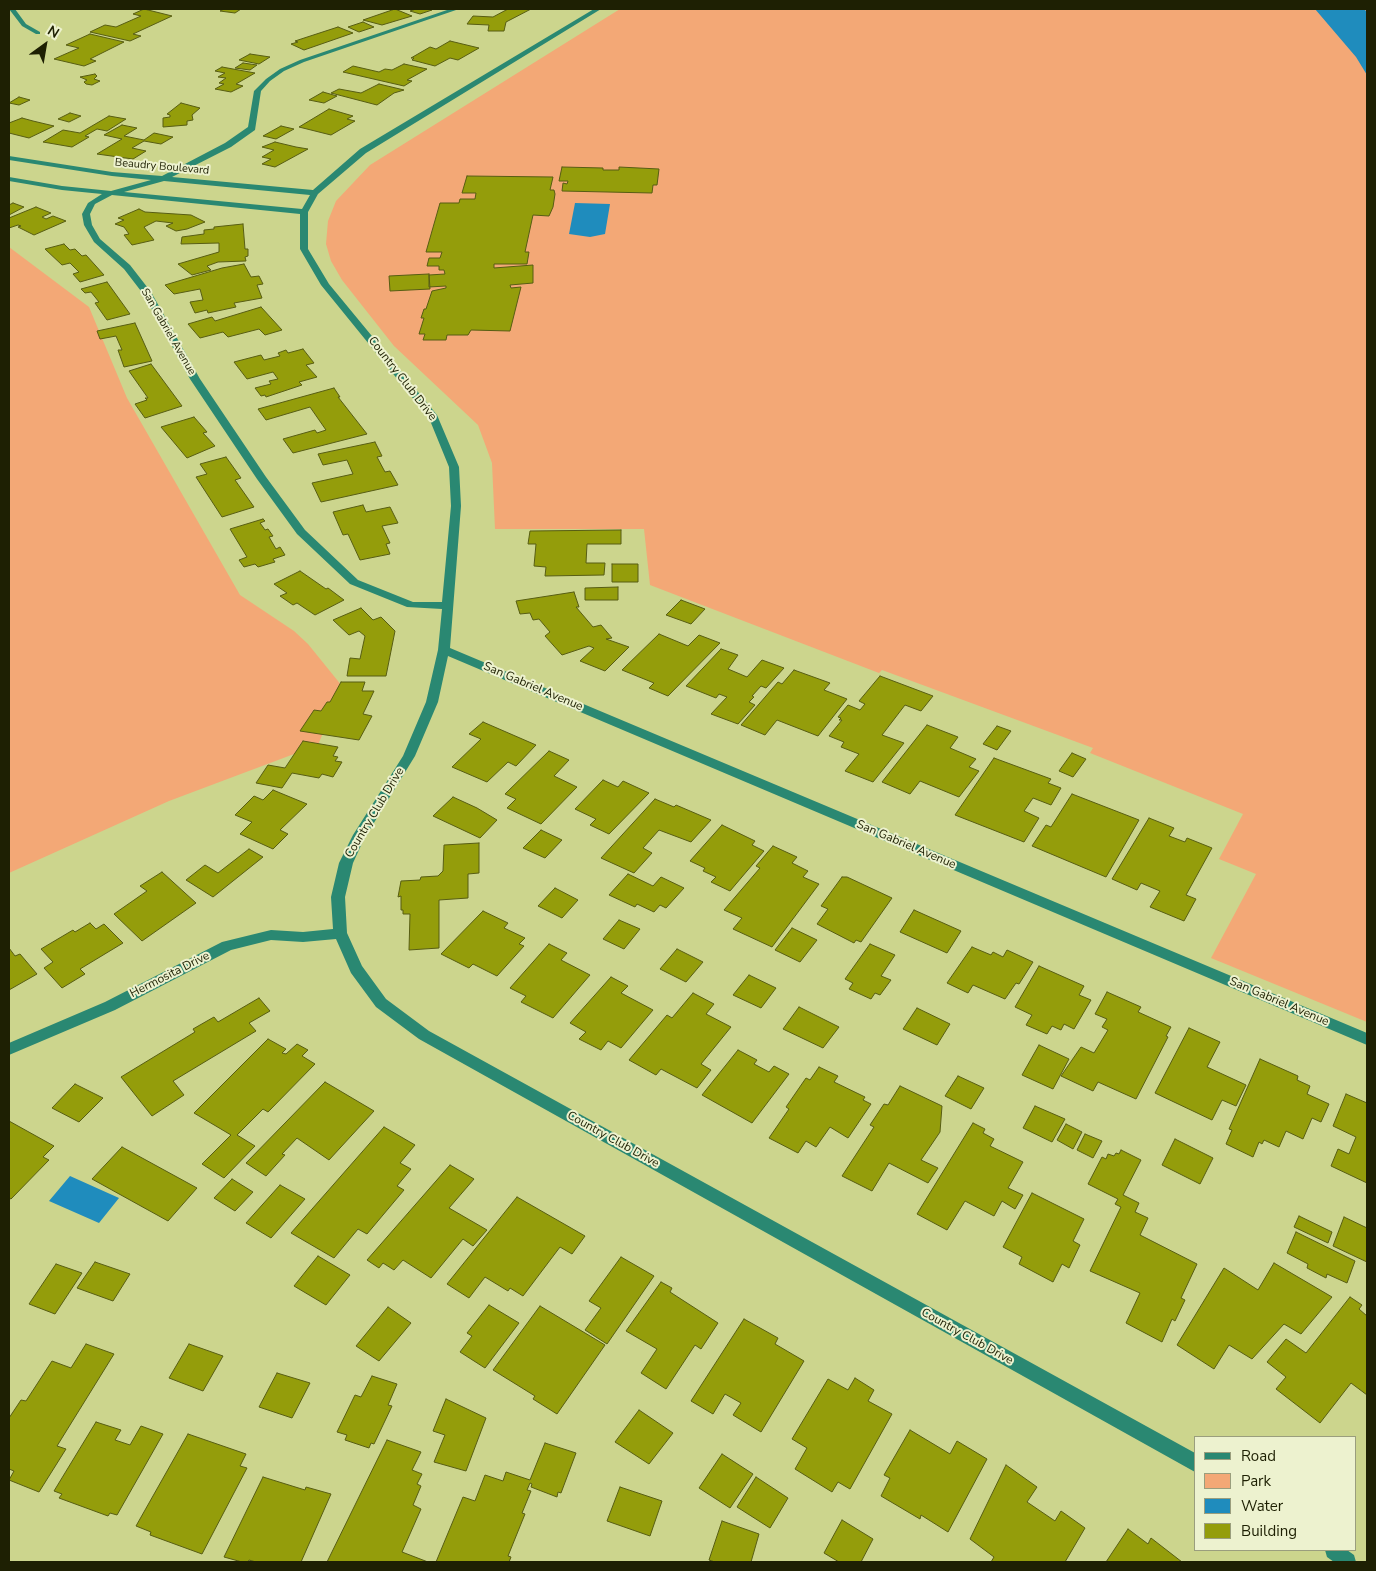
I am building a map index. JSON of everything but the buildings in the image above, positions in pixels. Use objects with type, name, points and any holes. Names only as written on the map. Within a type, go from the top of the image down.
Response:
[{"type":"street","points":[[12,9],[24,25],[38,34]]},
{"type":"street","name":"San Gabriel Avenue","points":[[447,606],[411,605],[354,582],[301,532],[262,479],[195,379],[148,294],[127,267],[97,240],[88,225],[86,214],[92,203],[110,193],[164,179],[228,146],[252,128],[258,91],[268,80],[282,70],[302,61],[456,9]]},
{"type":"street","points":[[9,179],[62,188],[304,212],[315,193],[363,151],[598,9]]},
{"type":"street","name":"Beaudry Boulevard","points":[[9,158],[112,174],[315,193]]},
{"type":"street","name":"Country Club Drive","points":[[304,212],[304,249],[324,285],[434,417],[454,467],[456,506],[444,650],[432,702],[409,756],[358,838],[346,863],[338,897],[340,933],[356,969],[381,1003],[424,1035],[1194,1462]]},
{"type":"street","name":"San Gabriel Avenue","points":[[444,650],[1367,1040]]},
{"type":"street","name":"Hermosita Drive","points":[[9,1049],[110,1006],[227,946],[271,935],[303,937],[340,933]]},
{"type":"street","points":[[1335,1551],[1347,1562]]},
{"type":"green space","points":[[620,9],[1367,9],[1367,1022],[1211,958],[1256,874],[1219,859],[1243,814],[1090,753],[1093,748],[882,670],[879,673],[650,585],[644,529],[495,529],[492,463],[478,425],[394,346],[342,280],[331,261],[326,244],[328,221],[336,201],[370,165]]},
{"type":"green space","points":[[9,247],[89,307],[127,398],[240,595],[294,631],[308,644],[342,686],[318,745],[169,801],[9,873]]},
{"type":"water","points":[[1315,9],[1364,9],[1367,12],[1367,75],[1356,57]]},
{"type":"water","points":[[575,203],[610,204],[605,234],[590,237],[569,234]]},
{"type":"water","points":[[70,1176],[119,1198],[99,1223],[49,1201]]}]
